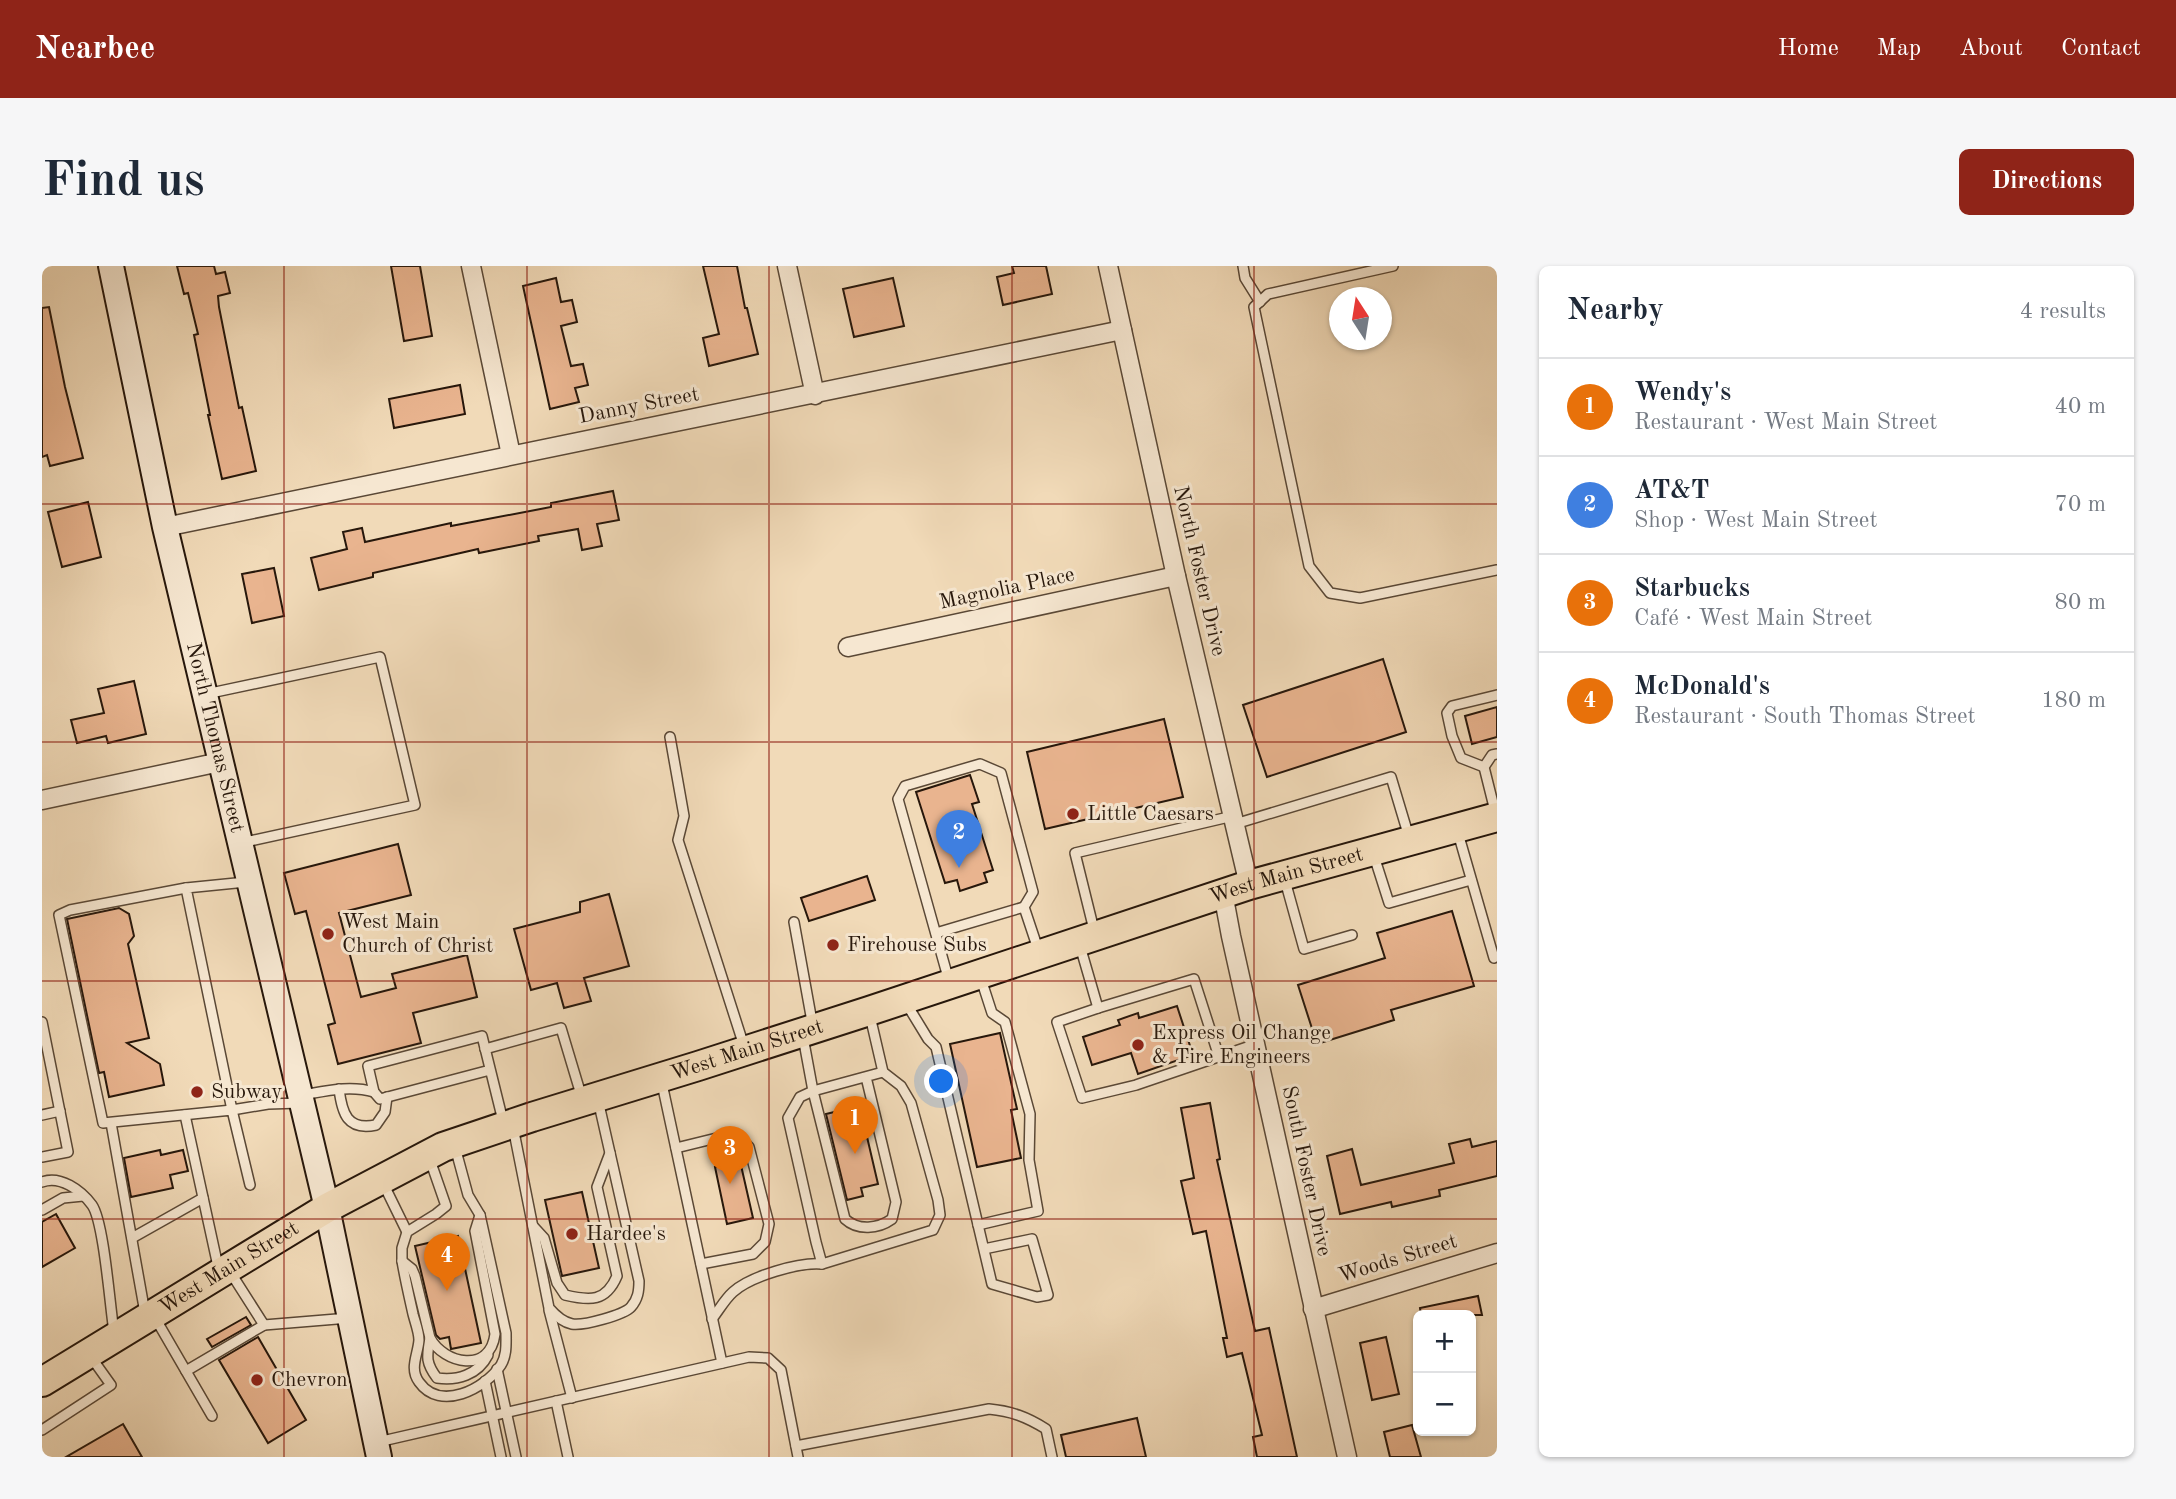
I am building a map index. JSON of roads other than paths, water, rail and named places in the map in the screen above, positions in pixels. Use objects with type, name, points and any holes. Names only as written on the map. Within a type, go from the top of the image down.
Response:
[{"type":"main road","name":"West Main Street","points":[[42,1382],[327,1209],[454,1144],[869,1011],[1236,889],[1497,817]]},
{"type":"street","name":"North Thomas Street","points":[[111,266],[165,527],[327,1209],[377,1450]]},
{"type":"street","points":[[471,266],[511,455]]},
{"type":"street","points":[[787,266],[814,395]]},
{"type":"street","name":"North Foster Drive","points":[[1108,266],[1233,820],[1236,889]]},
{"type":"street","name":"Danny Street","points":[[165,527],[1122,330]]},
{"type":"street","name":"Magnolia Place","points":[[848,647],[1176,576]]},
{"type":"street","points":[[42,800],[220,762]]},
{"type":"street","name":"South Foster Drive","points":[[1236,889],[1230,936],[1347,1457]]},
{"type":"street","name":"Woods Street","points":[[1313,1309],[1497,1253]]},
{"type":"lane","points":[[1243,266],[1245,278],[1260,302]]},
{"type":"lane","points":[[1393,266],[1268,294],[1254,307],[1309,566],[1330,593],[1360,598],[1497,570]]},
{"type":"lane","points":[[205,695],[380,657],[415,805],[240,844]]},
{"type":"lane","points":[[1484,767],[1461,758],[1451,736],[1447,713],[1452,706],[1497,695]]},
{"type":"lane","points":[[670,737],[684,816],[678,840],[745,1051]]},
{"type":"lane","points":[[1497,754],[1492,755],[1484,767],[1497,817]]},
{"type":"lane","points":[[936,933],[1024,907],[1032,892],[1001,773],[981,764],[905,786],[898,799],[950,983]]},
{"type":"lane","points":[[1098,1008],[1075,853],[1233,820],[1391,777],[1410,841]]},
{"type":"lane","points":[[1456,828],[1494,958]]},
{"type":"lane","points":[[1373,851],[1389,903],[1471,880]]},
{"type":"lane","points":[[1283,876],[1304,949],[1352,934]]},
{"type":"lane","points":[[249,881],[186,888],[70,910],[59,915],[103,1123],[232,1110],[301,1099],[339,1089],[359,1088],[374,1092]]},
{"type":"lane","points":[[186,888],[250,1185]]},
{"type":"lane","points":[[1024,907],[1040,954]]},
{"type":"lane","points":[[794,922],[813,1091],[845,1219],[852,1226],[869,1228],[884,1225],[892,1219],[896,1202],[866,1077]]},
{"type":"lane","points":[[978,1225],[1038,1211],[1029,1160],[1030,1114],[1005,1022],[992,1013],[979,973]]},
{"type":"lane","points":[[1219,1057],[1194,979],[1057,1022],[1082,1098],[1136,1085],[1219,1057],[1256,1044]]},
{"type":"lane","points":[[904,999],[928,1039],[936,1047],[992,1284],[1037,1297],[1048,1295],[1032,1239],[984,1249]]},
{"type":"lane","points":[[712,1319],[733,1292],[755,1279],[810,1263],[822,1264],[933,1230],[940,1215],[939,1200],[911,1103],[901,1086],[883,1072],[869,1011]]},
{"type":"lane","points":[[42,1022],[46,1063],[68,1152],[42,1157]]},
{"type":"lane","points":[[485,1049],[561,1028],[610,1153],[639,1281],[638,1296],[629,1310],[604,1319],[573,1324],[557,1317],[549,1308]]},
{"type":"lane","points":[[491,1070],[380,1099],[374,1092],[368,1066],[482,1036],[508,1126],[572,1398]]},
{"type":"lane","points":[[822,1264],[788,1118],[800,1097],[883,1072]]},
{"type":"lane","points":[[661,1078],[722,1363]]},
{"type":"lane","points":[[339,1089],[342,1110],[353,1124],[363,1128],[376,1125],[385,1112],[387,1097]]},
{"type":"lane","points":[[42,1115],[60,1111]]},
{"type":"lane","points":[[185,1115],[203,1198],[224,1271],[264,1325]]},
{"type":"lane","points":[[111,1122],[132,1238],[150,1316],[212,1416]]},
{"type":"lane","points":[[676,1148],[729,1135],[740,1138],[749,1147],[769,1224],[765,1242],[753,1254],[701,1264]]},
{"type":"lane","points":[[428,1155],[446,1206],[407,1232],[402,1248],[402,1261],[419,1339],[413,1364],[418,1380],[428,1392],[447,1398],[469,1391],[485,1381],[497,1369],[506,1353],[506,1333],[480,1215],[468,1195],[454,1144]]},
{"type":"lane","points":[[531,1225],[544,1238],[557,1283],[565,1295],[578,1299],[597,1298],[611,1290],[617,1276],[597,1187],[610,1153]]},
{"type":"lane","points":[[42,1182],[50,1179],[65,1182],[92,1206],[99,1223],[114,1338]]},
{"type":"lane","points":[[382,1180],[407,1232]]},
{"type":"lane","points":[[42,1210],[63,1198],[83,1196]]},
{"type":"lane","points":[[132,1238],[203,1198]]},
{"type":"lane","points":[[430,1338],[428,1367],[437,1378],[450,1380],[467,1375],[486,1360],[495,1334],[475,1231],[480,1215]]},
{"type":"lane","points":[[402,1261],[412,1269],[415,1276],[434,1347],[460,1360],[474,1361],[489,1351]]},
{"type":"lane","points":[[186,1371],[264,1325],[350,1318]]},
{"type":"lane","points":[[42,1430],[111,1385],[88,1354]]},
{"type":"lane","points":[[377,1450],[492,1416],[749,1357],[768,1358],[780,1370],[798,1457]]},
{"type":"lane","points":[[497,1369],[516,1457]]},
{"type":"lane","points":[[485,1381],[501,1457]]},
{"type":"lane","points":[[555,1401],[568,1457]]},
{"type":"lane","points":[[796,1446],[989,1409],[1011,1411],[1046,1429],[1052,1457]]},
{"type":"place","name":"Little Caesars","points":[[1073,814]]},
{"type":"place","name":"AT&T","points":[[959,868]]},
{"type":"place","name":"West Main Church of Christ","points":[[328,934]]},
{"type":"place","name":"Firehouse Subs","points":[[833,945]]},
{"type":"place","name":"Express Oil Change & Tire Engineers","points":[[1138,1045]]},
{"type":"place","name":"Subway","points":[[197,1092]]},
{"type":"place","name":"Wendy's","points":[[855,1154]]},
{"type":"place","name":"Starbucks","points":[[730,1184]]},
{"type":"place","name":"Hardee's","points":[[572,1234]]},
{"type":"place","name":"McDonald's","points":[[447,1291]]},
{"type":"place","name":"Chevron","points":[[257,1380]]}]
